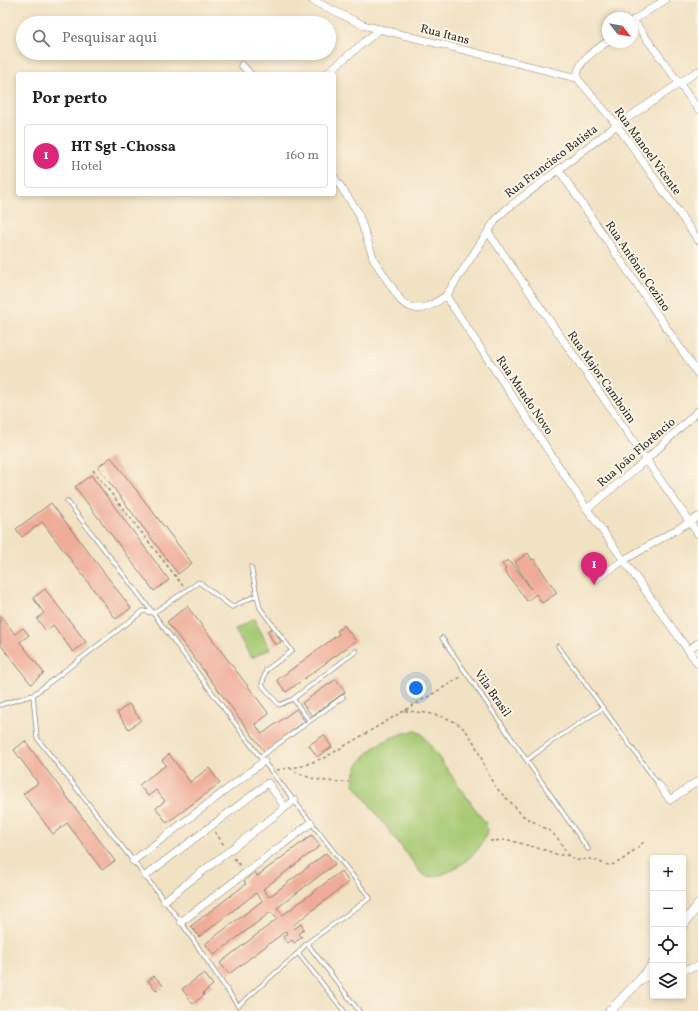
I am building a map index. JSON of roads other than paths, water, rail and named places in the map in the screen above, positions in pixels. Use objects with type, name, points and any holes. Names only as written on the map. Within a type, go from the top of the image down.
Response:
[{"type":"street","name":"Rua Itans","points":[[312,0],[350,20],[363,25],[577,78]]},
{"type":"street","points":[[638,18],[665,0]]},
{"type":"street","points":[[638,28],[698,109]]},
{"type":"street","points":[[328,72],[380,29]]},
{"type":"street","points":[[577,78],[577,70],[582,61],[602,45]]},
{"type":"street","points":[[242,65],[248,72]]},
{"type":"street","name":"Rua Francisco Batista","points":[[446,296],[495,221],[504,211],[617,125],[698,71]]},
{"type":"street","name":"Rua Manoel Vicente","points":[[577,78],[617,125],[698,240]]},
{"type":"street","name":"Rua Antônio Cezino","points":[[559,170],[698,374]]},
{"type":"street","points":[[336,180],[358,212],[374,260],[401,301],[412,308],[424,309],[446,296]]},
{"type":"street","name":"Rua Major Camboim","points":[[488,232],[698,534]]},
{"type":"street","name":"Rua Mundo Novo","points":[[446,296],[587,509],[698,664]]},
{"type":"street","name":"Rua João Florêncio","points":[[587,509],[646,460],[698,411]]},
{"type":"street","points":[[596,579],[624,560],[698,517]]},
{"type":"street","points":[[688,650],[698,644]]},
{"type":"street","points":[[133,861],[262,759]]},
{"type":"street","points":[[659,784],[670,800],[698,781]]},
{"type":"street","points":[[145,876],[268,783],[285,808]]},
{"type":"street","points":[[164,901],[294,800]]},
{"type":"street","points":[[180,922],[311,822]]},
{"type":"street","points":[[686,921],[698,905]]},
{"type":"street","points":[[686,969],[698,966]]},
{"type":"street","points":[[610,1011],[642,979],[650,968]]},
{"type":"street","points":[[642,979],[650,977]]},
{"type":"lane","points":[[66,502],[152,612],[262,759],[370,898],[307,943],[298,953],[238,1006],[236,1011]]},
{"type":"lane","points":[[252,567],[260,608],[292,651],[266,670],[262,685],[279,705],[293,699],[356,651]]},
{"type":"lane","points":[[0,705],[33,695],[143,611],[152,612],[199,582],[232,607],[257,595]]},
{"type":"lane","name":"Vila Brasil","points":[[442,638],[588,849]]},
{"type":"lane","points":[[558,646],[659,784]]},
{"type":"lane","points":[[33,695],[37,738],[180,922],[238,1006]]},
{"type":"lane","points":[[262,759],[309,720],[343,697]]},
{"type":"lane","points":[[293,699],[309,720]]},
{"type":"lane","points":[[527,760],[551,742],[603,708]]},
{"type":"lane","points":[[307,943],[359,1011]]},
{"type":"lane","points":[[298,953],[344,1011]]},
{"type":"place","name":"HT Sgt -Chossa","points":[[594,585]]}]
